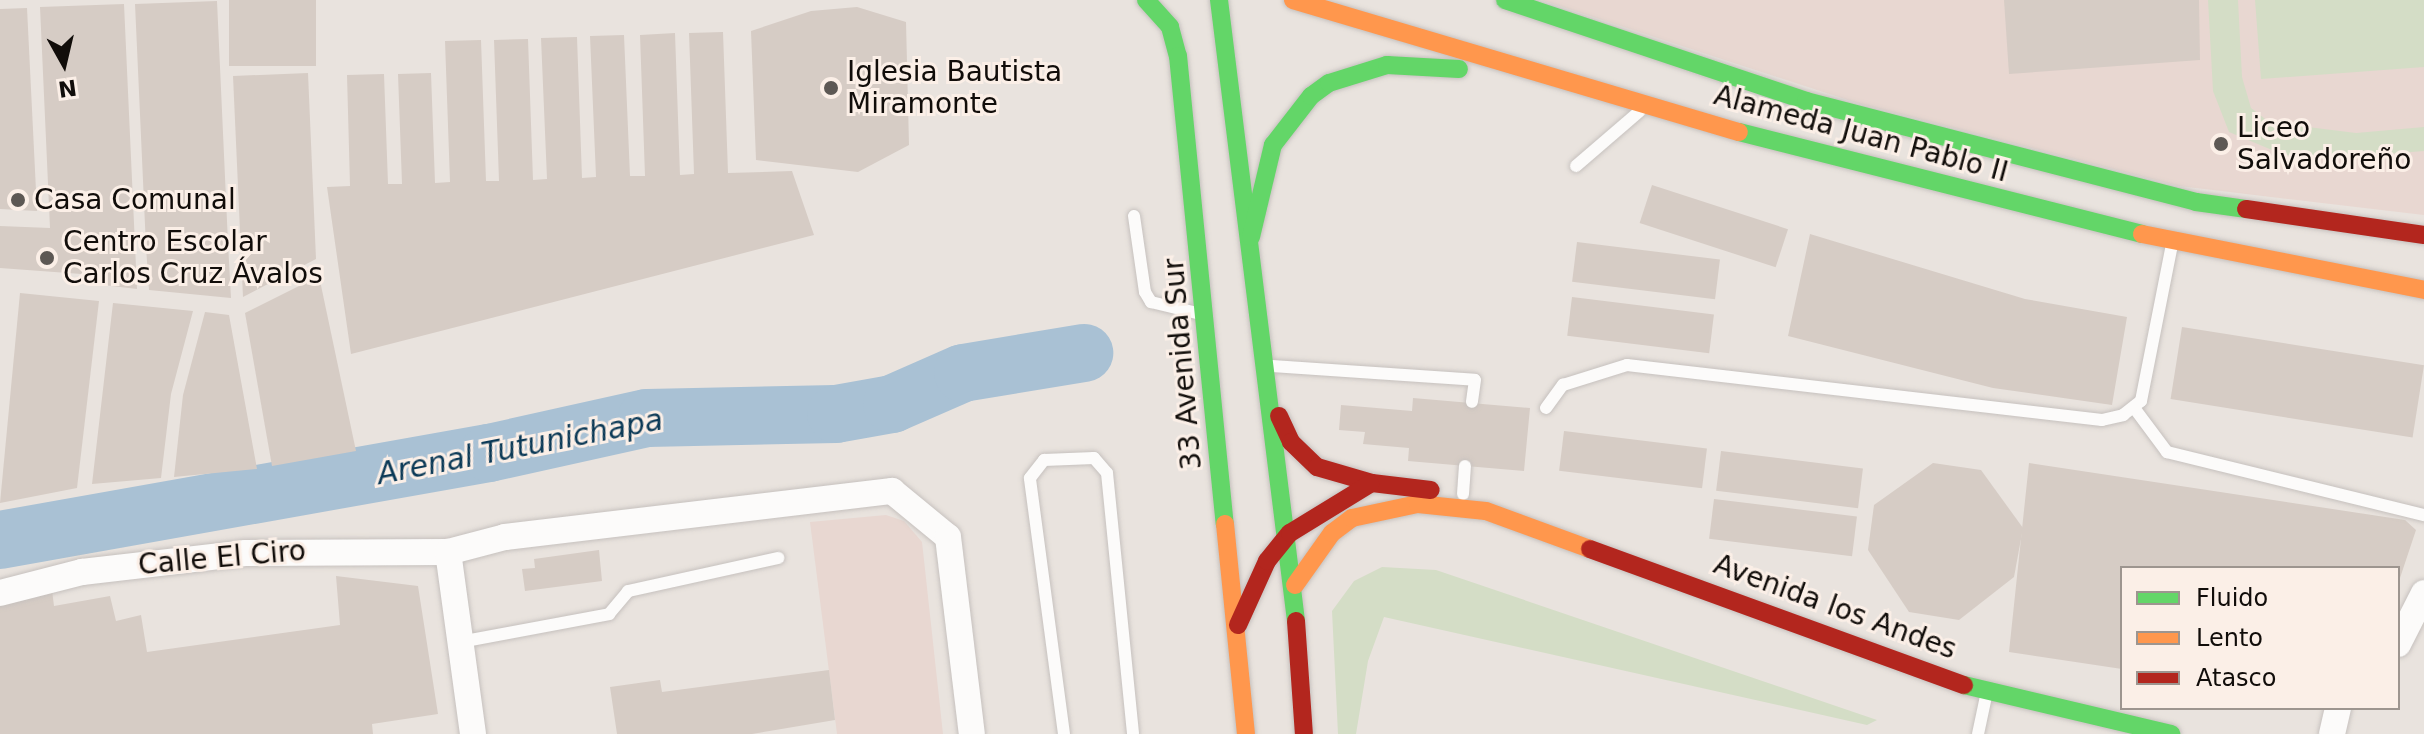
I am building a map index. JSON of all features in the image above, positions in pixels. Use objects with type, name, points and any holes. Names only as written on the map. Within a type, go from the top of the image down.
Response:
[{"type":"street","name":"33 Avenida Sur","points":[[1146,0],[1170,27],[1178,56],[1208,314],[1246,734]]},
{"type":"street","points":[[1219,0],[1290,533],[1304,734]]},
{"type":"street","name":"Alameda Juan Pablo II","points":[[1293,0],[1528,74],[1645,107],[2173,241],[2424,290]]},
{"type":"street","name":"Alameda Juan Pablo II","points":[[1505,0],[1806,101],[2020,158],[2196,202],[2424,235]]},
{"type":"street","points":[[1251,237],[1273,145],[1293,113],[1329,83],[1387,65],[1528,74]]},
{"type":"street","name":"Avenida los Andes","points":[[1273,403],[1291,442],[1317,467],[1372,483],[1463,494],[1486,511]]},
{"type":"street","points":[[1236,630],[1267,561],[1290,533],[1317,511],[1372,483]]},
{"type":"street","name":"Calle El Ciro","points":[[0,593],[82,572],[245,553],[448,552],[505,537],[892,491],[948,537],[972,734]]},
{"type":"street","name":"Avenida los Andes","points":[[1295,585],[1332,533],[1352,518],[1418,504],[1486,511],[1987,693],[2171,734]]},
{"type":"street","points":[[448,552],[473,734]]},
{"type":"street","points":[[2400,640],[2424,593]]},
{"type":"street","points":[[2332,734],[2338,710]]},
{"type":"lane","points":[[1576,166],[1645,107]]},
{"type":"lane","points":[[1134,216],[1142,281],[1151,302],[1185,314],[1208,314]]},
{"type":"lane","points":[[2173,241],[2135,409],[2167,452],[2424,515]]},
{"type":"lane","points":[[1546,408],[1563,385],[1627,365],[2102,420],[2135,409]]},
{"type":"lane","points":[[1269,366],[1475,380],[1472,402]]},
{"type":"lane","points":[[1064,734],[1030,478],[1044,460],[1094,458],[1107,473],[1133,734]]},
{"type":"lane","points":[[1463,494],[1465,466]]},
{"type":"lane","points":[[460,642],[609,614],[628,591],[778,558]]},
{"type":"lane","points":[[1978,734],[1987,693]]},
{"type":"shaded area","name":"Liceo Salvadoreño","points":[[1541,0],[2424,0],[2424,215],[2179,186],[1857,103]]},
{"type":"shaded area","points":[[886,515],[904,521],[922,542],[943,734],[837,734],[810,522]]},
{"type":"green space","points":[[2208,0],[2238,0],[2242,77],[2251,108],[2269,122],[2356,133],[2424,127],[2424,151],[2325,159],[2284,155],[2229,132],[2213,91]]},
{"type":"green space","points":[[2255,0],[2424,0],[2424,67],[2261,79]]},
{"type":"green space","points":[[1382,567],[1436,570],[1877,720],[1867,725],[1384,617],[1368,661],[1356,734],[1338,734],[1332,611],[1354,581]]},
{"type":"building","points":[[229,0],[316,0],[316,66],[229,66]]},
{"type":"building","points":[[2004,0],[2199,0],[2200,60],[2009,74]]},
{"type":"building","points":[[217,1],[231,298],[149,290],[146,247],[135,4]]},
{"type":"building","points":[[124,4],[137,289],[95,284],[95,275],[0,268],[0,226],[50,228],[40,7]]},
{"type":"building","name":"Iglesia Bautista Miramonte","points":[[857,7],[906,22],[909,145],[858,172],[756,160],[751,31],[811,11]]},
{"type":"building","points":[[27,8],[37,211],[0,209],[0,9]]},
{"type":"building","points":[[723,32],[728,173],[792,171],[814,235],[351,354],[327,187],[350,186],[347,75],[384,74],[388,184],[402,184],[398,74],[431,73],[435,183],[450,182],[445,41],[481,40],[486,181],[499,181],[494,40],[528,39],[533,180],[547,179],[541,38],[577,37],[582,178],[596,177],[590,36],[624,35],[630,176],[645,176],[640,35],[675,33],[680,175],[694,174],[689,33]]},
{"type":"building","points":[[308,73],[316,259],[243,297],[233,76]]},
{"type":"building","points":[[1652,185],[1788,229],[1776,267],[1640,223]]},
{"type":"building","points":[[1810,234],[2025,299],[2127,317],[2112,405],[1993,388],[1788,336]]},
{"type":"building","points":[[1577,242],[1720,260],[1715,299],[1572,282]]},
{"type":"building","points":[[319,276],[356,451],[272,466],[245,313]]},
{"type":"building","points":[[20,293],[99,301],[77,488],[0,503]]},
{"type":"building","points":[[1572,297],[1714,314],[1709,353],[1567,336]]},
{"type":"building","points":[[113,303],[193,311],[171,394],[161,478],[92,484]]},
{"type":"building","points":[[205,312],[229,315],[257,469],[174,477],[183,395]]},
{"type":"building","points":[[2182,327],[2424,365],[2413,437],[2171,399]]},
{"type":"building","points":[[1413,398],[1530,408],[1524,471],[1408,461],[1409,448],[1363,444],[1365,432],[1339,430],[1341,405],[1412,411]]},
{"type":"building","points":[[1564,431],[1707,449],[1702,488],[1559,471]]},
{"type":"building","points":[[1721,451],[1863,468],[1858,508],[1716,491]]},
{"type":"building","points":[[1933,463],[1981,470],[2023,528],[2014,577],[1959,620],[1909,612],[1868,550],[1874,505]]},
{"type":"building","points":[[2029,463],[2405,520],[2416,530],[2400,578],[2400,566],[2120,566],[2120,669],[2009,652]]},
{"type":"building","points":[[1714,499],[1857,517],[1852,556],[1709,539]]},
{"type":"building","points":[[599,550],[602,581],[525,591],[522,569],[535,568],[534,559]]},
{"type":"building","points":[[336,576],[418,586],[438,714],[372,724],[373,734],[0,734],[0,601],[52,590],[54,606],[110,596],[116,621],[141,615],[147,652],[340,625]]},
{"type":"building","points":[[829,670],[835,720],[752,734],[617,734],[610,687],[660,680],[662,692]]},
{"type":"waterway","name":"Arenal Tutunichapa","points":[[0,540],[489,453],[647,418],[836,414],[892,404],[963,373],[1084,353]]},
{"type":"traffic: fast","points":[[1146,0],[1170,27],[1178,56],[1225,524]]},
{"type":"traffic: fast","points":[[1219,0],[1296,621]]},
{"type":"traffic: fast","points":[[1505,0],[1806,101],[2196,202],[2246,209]]},
{"type":"traffic: fast","points":[[1251,237],[1273,145],[1311,96],[1329,83],[1387,65],[1459,69]]},
{"type":"traffic: fast","points":[[1739,132],[2142,234]]},
{"type":"traffic: fast","points":[[1964,685],[2171,734]]},
{"type":"traffic: slow","points":[[1293,0],[1739,132]]},
{"type":"traffic: slow","points":[[2142,234],[2424,290]]},
{"type":"traffic: slow","points":[[1295,585],[1332,533],[1352,518],[1418,504],[1486,511],[1590,549]]},
{"type":"traffic: slow","points":[[1225,524],[1246,734]]},
{"type":"traffic: jam","points":[[2246,209],[2424,235]]},
{"type":"traffic: jam","points":[[1279,416],[1291,442],[1317,467],[1372,483],[1431,490]]},
{"type":"traffic: jam","points":[[1238,625],[1267,561],[1290,533],[1370,484]]},
{"type":"traffic: jam","points":[[1590,549],[1964,685]]},
{"type":"traffic: jam","points":[[1296,621],[1304,734]]},
{"type":"place","name":"Iglesia Bautista Miramonte","points":[[831,88]]},
{"type":"place","name":"Liceo Salvadoreño","points":[[2221,144]]},
{"type":"place","name":"Casa Comunal","points":[[18,200]]},
{"type":"place","name":"Centro Escolar Carlos Cruz Ávalos","points":[[47,258]]}]
